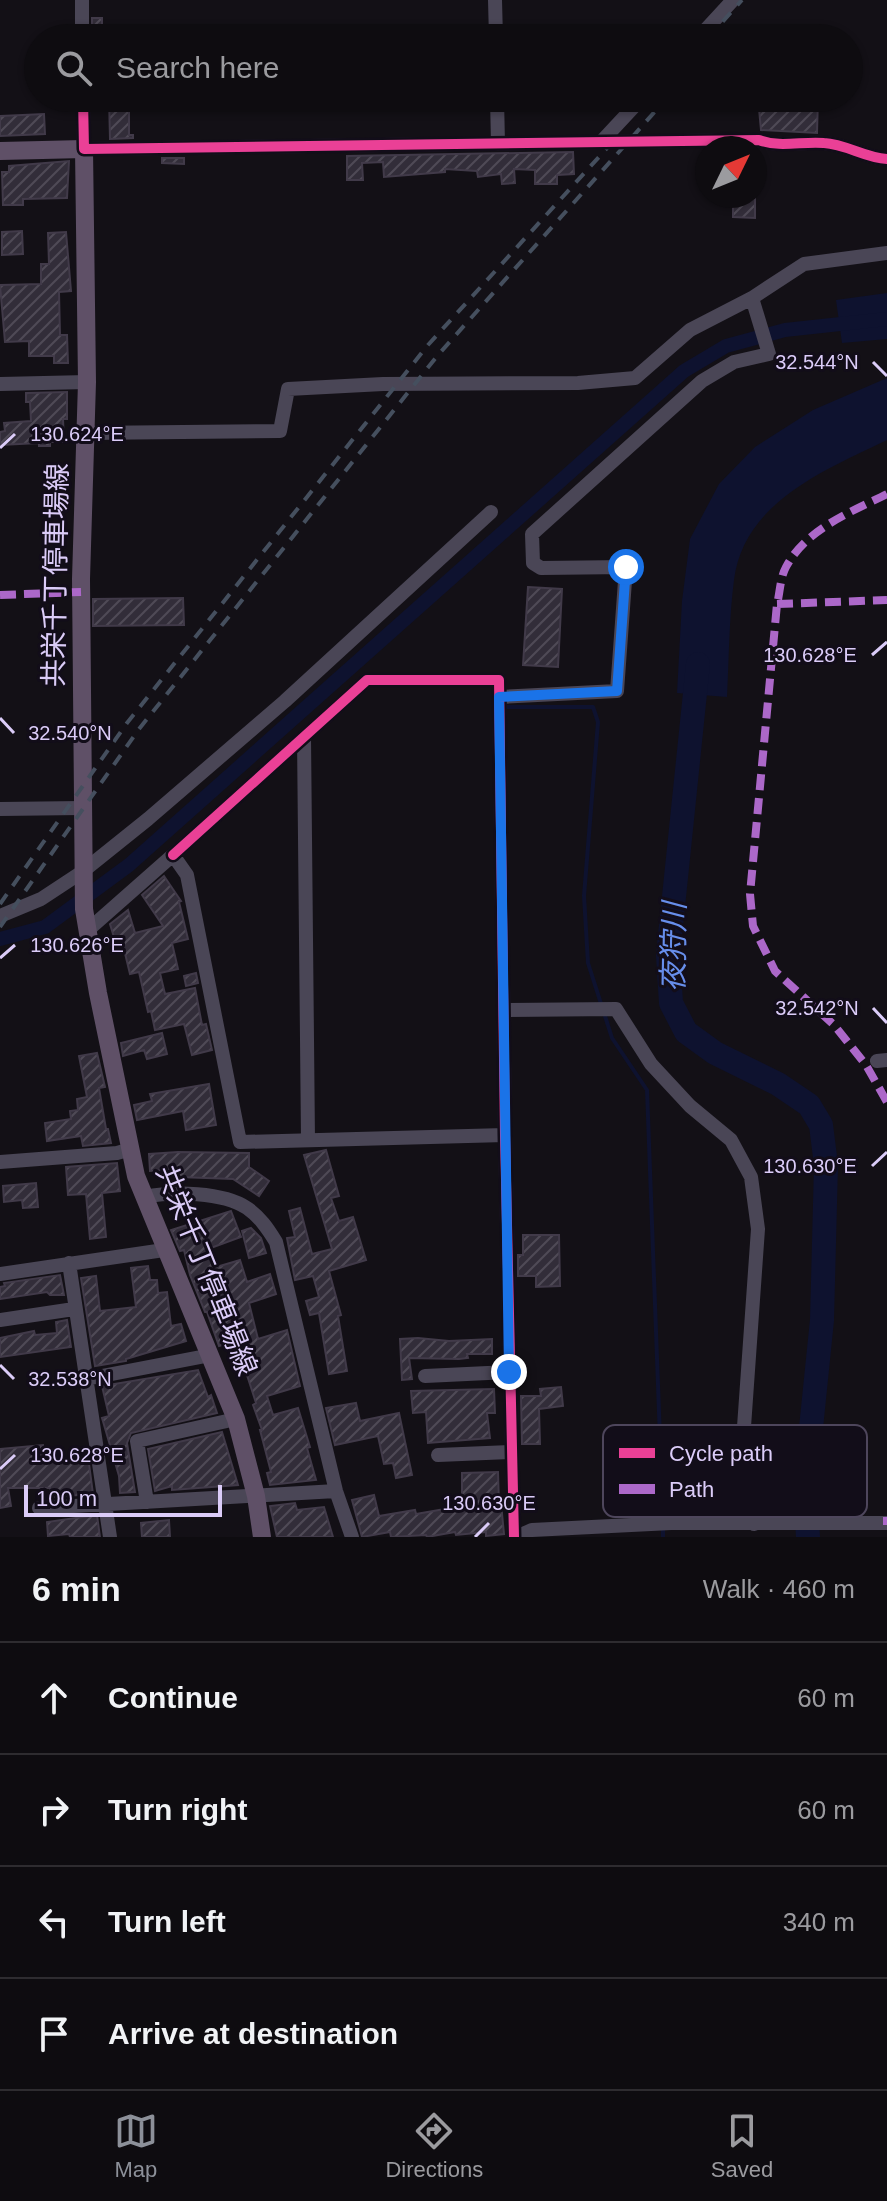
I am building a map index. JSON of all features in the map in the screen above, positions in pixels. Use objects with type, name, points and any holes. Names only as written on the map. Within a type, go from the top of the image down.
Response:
[{"type":"main road","points":[[0,151],[84,149]]},
{"type":"main road","name":"共栄千丁停車場線","points":[[84,149],[87,382],[81,579],[84,909],[136,1176],[236,1419],[256,1496],[262,1537]]},
{"type":"street","points":[[82,0],[82,24]]},
{"type":"street","points":[[495,0],[496,24]]},
{"type":"street","points":[[711,24],[733,0]]},
{"type":"street","points":[[83,112],[84,149],[759,140],[770,144],[826,143],[876,159],[887,159]]},
{"type":"street","points":[[497,112],[498,144]]},
{"type":"street","points":[[601,142],[629,112]]},
{"type":"street","points":[[85,433],[280,431],[288,389],[383,384],[578,383],[635,378],[690,330],[752,298],[804,264],[887,253]]},
{"type":"street","points":[[499,697],[617,691],[626,567],[541,568],[533,563],[532,534],[702,381],[734,362],[769,354],[752,298]]},
{"type":"street","points":[[0,384],[87,382]]},
{"type":"street","points":[[0,916],[41,899],[82,872],[159,810],[285,701],[491,512]]},
{"type":"street","points":[[88,930],[367,680],[499,680],[509,1372],[515,1537],[532,1530],[642,1531],[664,1524],[884,1522]]},
{"type":"street","points":[[304,737],[308,1140]]},
{"type":"street","points":[[0,809],[82,808]]},
{"type":"street","points":[[173,855],[187,875],[240,1142],[505,1135]]},
{"type":"street","points":[[503,1010],[616,1009],[651,1064],[690,1106],[731,1140],[751,1177],[758,1229],[744,1425]]},
{"type":"street","points":[[0,1162],[117,1153],[131,1149]]},
{"type":"street","points":[[145,1197],[187,1194],[228,1200],[246,1207],[265,1223],[276,1242],[336,1491],[352,1537]]},
{"type":"street","points":[[0,1274],[164,1250]]},
{"type":"street","points":[[69,1263],[110,1537]]},
{"type":"street","points":[[0,1320],[74,1309]]},
{"type":"street","points":[[86,1379],[211,1355]]},
{"type":"street","points":[[425,1376],[509,1372]]},
{"type":"street","points":[[147,1502],[137,1441],[236,1419]]},
{"type":"street","points":[[438,1455],[511,1452]]},
{"type":"street","points":[[39,1508],[336,1491]]},
{"type":"street","points":[[756,1517],[758,1524]]},
{"type":"water","points":[[887,293],[887,339],[842,343],[836,300]]},
{"type":"water","points":[[887,378],[887,440],[791,492],[770,509],[753,529],[741,553],[734,580],[727,697],[677,693],[682,601],[690,539],[719,484],[755,447],[813,410]]},
{"type":"building","points":[[92,18],[102,18],[102,24],[92,24]]},
{"type":"building","points":[[109,112],[129,112],[129,135],[133,138],[110,139]]},
{"type":"building","points":[[759,112],[818,112],[817,133],[761,130]]},
{"type":"building","points":[[44,114],[45,134],[0,136],[0,116]]},
{"type":"building","points":[[573,152],[574,174],[557,175],[557,184],[535,184],[535,170],[514,169],[515,183],[502,184],[501,174],[478,177],[477,171],[445,169],[445,172],[384,177],[383,162],[362,163],[363,180],[347,180],[347,156]]},
{"type":"building","points":[[162,158],[184,158],[184,164],[162,163]]},
{"type":"building","points":[[69,161],[67,198],[23,199],[23,205],[3,205],[2,172],[9,172],[9,166]]},
{"type":"building","points":[[733,208],[755,208],[755,218],[733,217]]},
{"type":"building","points":[[22,231],[23,254],[2,255],[2,232]]},
{"type":"building","points":[[66,232],[71,291],[59,292],[60,335],[67,335],[68,363],[54,363],[54,356],[29,356],[29,341],[5,342],[0,285],[41,284],[41,264],[49,264],[48,233]]},
{"type":"building","points":[[67,392],[64,442],[50,442],[50,446],[39,446],[39,443],[0,445],[0,432],[5,431],[4,423],[31,421],[26,393]]},
{"type":"building","points":[[528,587],[562,589],[558,667],[523,665]]},
{"type":"building","points":[[183,598],[184,625],[93,626],[93,599]]},
{"type":"building","points":[[164,876],[181,901],[188,939],[172,943],[178,969],[160,973],[165,994],[195,988],[202,1025],[206,1024],[212,1050],[192,1055],[184,1024],[155,1030],[139,972],[130,974],[123,945],[117,947],[110,924],[128,910],[135,933],[163,926],[142,895]]},
{"type":"building","points":[[196,973],[198,983],[186,986],[184,976]]},
{"type":"building","points":[[162,1033],[167,1054],[147,1059],[144,1050],[123,1056],[121,1043]]},
{"type":"building","points":[[97,1053],[105,1087],[99,1088],[111,1143],[83,1146],[81,1136],[47,1141],[45,1123],[71,1119],[70,1111],[78,1110],[77,1099],[87,1097],[79,1056]]},
{"type":"building","points":[[209,1084],[216,1125],[186,1130],[183,1111],[137,1120],[134,1105],[152,1101],[150,1094]]},
{"type":"building","points":[[326,1150],[339,1196],[331,1198],[339,1221],[353,1217],[366,1260],[329,1271],[341,1315],[338,1316],[347,1371],[329,1374],[319,1313],[310,1315],[306,1301],[319,1297],[313,1276],[295,1280],[287,1238],[295,1237],[289,1211],[300,1208],[312,1254],[332,1249],[304,1155]]},
{"type":"building","points":[[249,1153],[249,1167],[269,1181],[259,1196],[233,1179],[179,1177],[178,1169],[150,1171],[149,1154]]},
{"type":"building","points":[[117,1163],[120,1191],[102,1193],[106,1237],[90,1239],[86,1194],[68,1195],[66,1167]]},
{"type":"building","points":[[36,1183],[38,1207],[23,1208],[22,1200],[4,1202],[3,1186]]},
{"type":"building","points":[[231,1211],[241,1237],[208,1249],[213,1268],[240,1260],[247,1282],[270,1274],[276,1294],[249,1303],[258,1339],[287,1330],[300,1386],[267,1396],[273,1415],[298,1408],[316,1480],[270,1485],[267,1473],[271,1472],[253,1405],[256,1403],[236,1341],[219,1346],[190,1275],[184,1250],[180,1251],[171,1230]]},
{"type":"building","points":[[251,1228],[261,1238],[266,1253],[249,1258],[242,1231]]},
{"type":"building","points":[[523,1235],[559,1235],[560,1286],[536,1287],[536,1276],[518,1276],[518,1255],[523,1255]]},
{"type":"building","points":[[148,1266],[150,1280],[157,1280],[158,1293],[167,1292],[171,1326],[181,1324],[186,1341],[126,1361],[95,1366],[81,1278],[96,1276],[100,1311],[136,1307],[131,1268]]},
{"type":"building","points":[[60,1275],[64,1295],[50,1295],[47,1292],[0,1299],[0,1287],[5,1286],[4,1283]]},
{"type":"building","points":[[67,1320],[71,1347],[0,1357],[0,1338],[34,1331],[35,1335],[57,1333],[56,1322]]},
{"type":"building","points":[[400,1339],[449,1341],[492,1339],[492,1354],[467,1354],[468,1358],[459,1359],[409,1358],[412,1379],[402,1380]]},
{"type":"building","points":[[198,1370],[217,1413],[131,1433],[127,1443],[135,1492],[120,1493],[119,1476],[102,1418],[109,1416],[102,1386]]},
{"type":"building","points":[[561,1387],[563,1406],[539,1409],[540,1444],[522,1444],[521,1396],[541,1396],[540,1389]]},
{"type":"building","points":[[494,1389],[495,1413],[487,1413],[490,1438],[428,1443],[426,1412],[413,1413],[411,1391]]},
{"type":"building","points":[[356,1403],[360,1421],[399,1413],[412,1475],[396,1478],[393,1463],[384,1464],[378,1436],[335,1445],[326,1408]]},
{"type":"building","points":[[222,1432],[238,1485],[172,1490],[172,1486],[155,1491],[148,1449]]},
{"type":"building","points":[[43,1445],[45,1463],[88,1456],[93,1494],[51,1497],[50,1488],[8,1488],[11,1506],[0,1508],[0,1449]]},
{"type":"building","points":[[498,1472],[504,1534],[456,1535],[455,1532],[427,1537],[391,1537],[390,1532],[362,1537],[352,1500],[374,1495],[379,1516],[415,1510],[416,1514],[462,1506],[462,1473]]},
{"type":"building","points":[[295,1503],[297,1510],[324,1507],[333,1537],[277,1537],[270,1506]]},
{"type":"building","points":[[97,1515],[100,1537],[70,1537],[69,1534],[48,1536],[47,1522]]},
{"type":"building","points":[[169,1520],[170,1537],[142,1537],[141,1523]]},
{"type":"waterway","points":[[0,939],[45,927],[129,865],[684,371],[726,346],[785,330],[887,319]]},
{"type":"waterway","name":"夜狩川","points":[[698,664],[668,955],[671,1003],[686,1032],[715,1053],[778,1084],[809,1105],[821,1125],[826,1165],[822,1320],[811,1425]]},
{"type":"waterway","points":[[507,707],[593,707],[598,722],[584,896],[588,963],[612,1038],[647,1090],[659,1425]]},
{"type":"waterway","name":"夜狩川","points":[[807,1517],[808,1537]]},
{"type":"waterway","points":[[663,1527],[663,1537]]},
{"type":"railway","points":[[721,24],[742,0]]},
{"type":"railway","points":[[0,927],[139,729],[438,355],[655,112]]},
{"type":"railway","points":[[0,904],[127,723],[428,345],[608,147]]},
{"type":"marked path","points":[[887,494],[817,532],[805,542],[784,571],[777,604],[750,894],[753,926],[775,971],[834,1025],[866,1065],[887,1102]]},
{"type":"marked path","points":[[0,595],[81,592]]},
{"type":"marked path","points":[[777,604],[887,600]]},
{"type":"marked path","points":[[887,1517],[887,1525]]},
{"type":"cycle path","points":[[83,112],[84,149],[759,140],[775,144],[832,144],[887,159]]},
{"type":"cycle path","points":[[173,855],[367,680],[499,680],[514,1537]]},
{"type":"route","points":[[509,1372],[499,697],[617,691],[626,567]]}]
